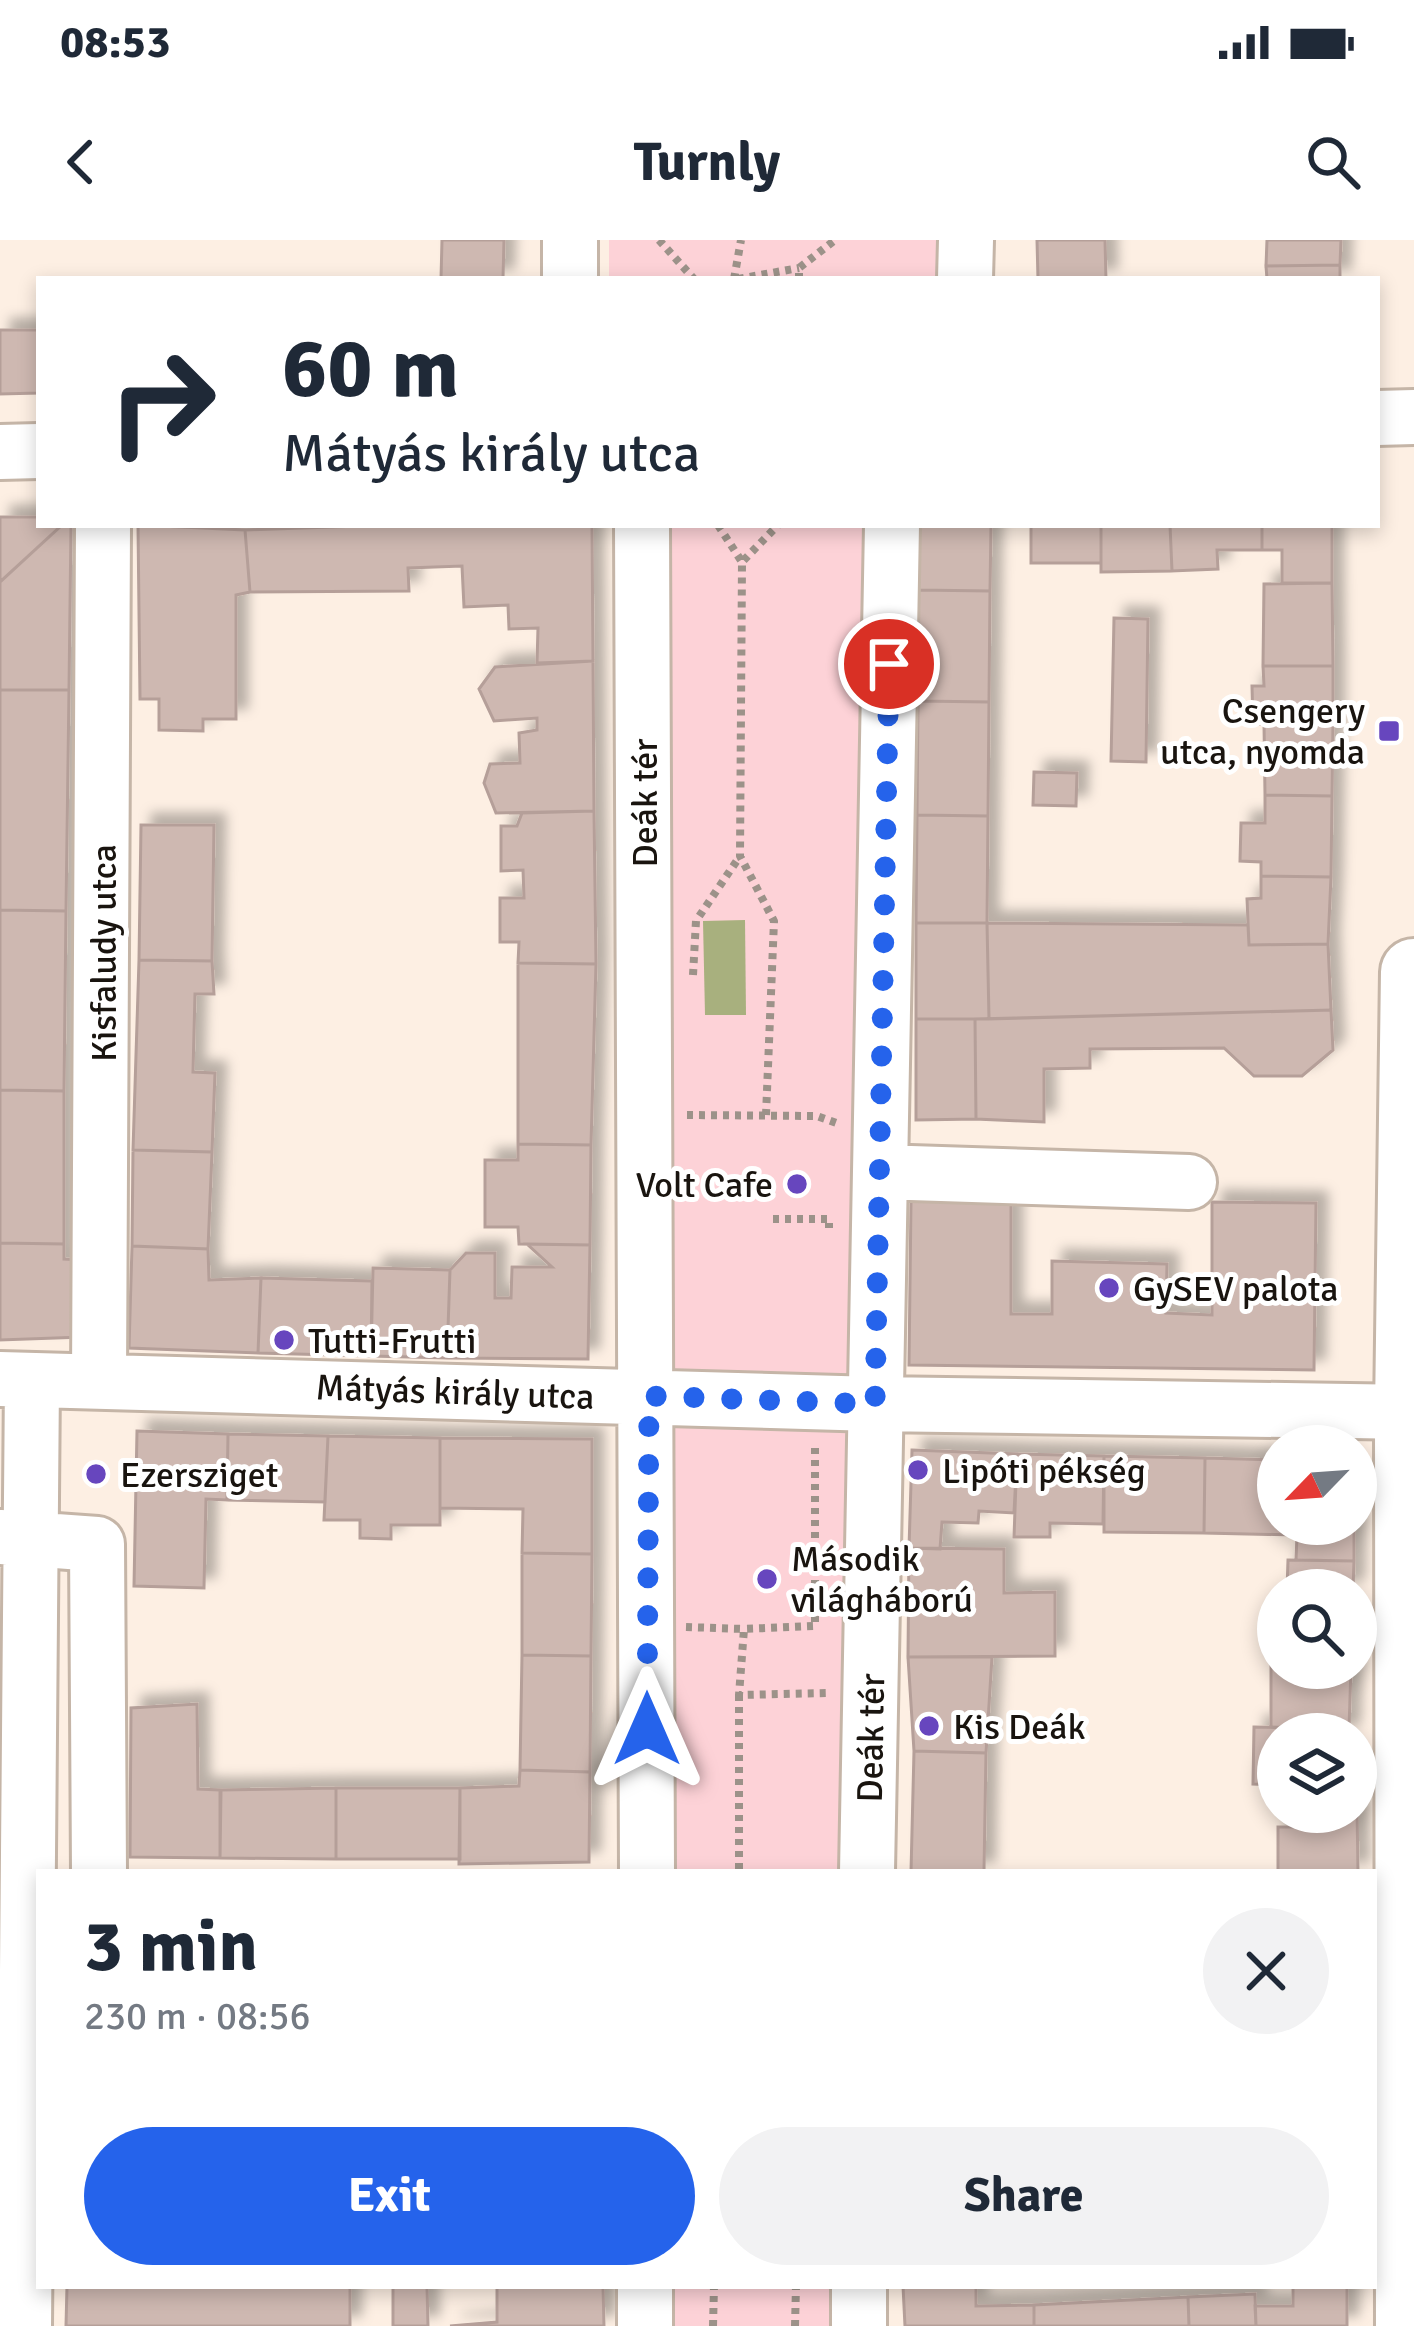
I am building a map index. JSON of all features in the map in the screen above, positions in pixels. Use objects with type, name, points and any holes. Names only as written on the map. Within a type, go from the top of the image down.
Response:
[{"type":"main road","points":[[1409,2326],[1414,972]]},
{"type":"street","points":[[570,240],[570,276]]},
{"type":"street","points":[[965,240],[965,276]]},
{"type":"street","points":[[1380,418],[1414,417]]},
{"type":"street","points":[[0,452],[36,451]]},
{"type":"street","name":"Kisfaludy utca","points":[[99,1382],[103,528]]},
{"type":"street","name":"Deák tér","points":[[642,528],[649,1396],[646,1869]]},
{"type":"street","name":"Deák tér","points":[[867,1869],[875,1404],[865,1150],[892,528]]},
{"type":"street","points":[[865,1150],[1189,1182]]},
{"type":"street","points":[[16,1379],[14,1536],[34,1898],[24,2326]]},
{"type":"street","name":"Mátyás király utca","points":[[16,1379],[875,1404],[1411,1412]]},
{"type":"street","points":[[14,1536],[97,1544],[100,1869]]},
{"type":"street","points":[[645,2289],[645,2326]]},
{"type":"street","points":[[859,2326],[860,2289]]},
{"type":"path","points":[[659,240],[691,276]]},
{"type":"path","points":[[736,276],[741,240]]},
{"type":"path","points":[[799,274],[835,240]]},
{"type":"path","points":[[720,528],[742,562],[740,856],[774,921],[766,1115]]},
{"type":"path","points":[[742,562],[775,528]]},
{"type":"path","points":[[693,985],[696,920],[740,856]]},
{"type":"path","points":[[686,1138],[688,1093]]},
{"type":"path","points":[[687,1115],[818,1115],[865,1150]]},
{"type":"path","points":[[773,1219],[829,1219],[830,1248]]},
{"type":"path","points":[[739,1869],[739,1695],[744,1629],[815,1626],[815,1448]]},
{"type":"path","points":[[739,1695],[834,1693]]},
{"type":"path","points":[[713,2326],[714,2289]]},
{"type":"path","points":[[795,2326],[796,2289]]},
{"type":"shaded area","points":[[609,240],[946,240],[947,276],[609,276]]},
{"type":"shaded area","points":[[665,528],[885,528],[867,1377],[665,1376]]},
{"type":"shaded area","points":[[745,920],[746,1015],[705,1015],[703,921]]},
{"type":"shaded area","points":[[665,1416],[860,1422],[858,1869],[658,1869]]},
{"type":"shaded area","points":[[653,2289],[852,2289],[851,2326],[652,2326]]},
{"type":"building","points":[[442,240],[504,240],[503,276],[441,276]]},
{"type":"building","points":[[1037,240],[1105,240],[1106,276],[1038,276]]},
{"type":"building","points":[[1267,240],[1341,240],[1340,265],[1266,266]]},
{"type":"building","points":[[1340,265],[1340,276],[1267,276],[1266,266]]},
{"type":"building","points":[[0,330],[36,330],[36,393],[0,394]]},
{"type":"building","points":[[0,517],[36,517],[36,528],[59,528],[0,582]]},
{"type":"building","points":[[59,528],[71,528],[69,690],[0,690],[0,582]]},
{"type":"building","points":[[138,528],[245,530],[250,592],[236,595],[236,719],[203,719],[203,731],[159,730],[159,699],[140,699]]},
{"type":"building","points":[[592,528],[593,661],[537,663],[538,628],[509,629],[508,605],[464,607],[462,566],[408,568],[409,591],[250,592],[245,530]]},
{"type":"building","points":[[918,528],[991,528],[990,591],[918,590]]},
{"type":"building","points":[[1031,528],[1101,528],[1101,563],[1031,563]]},
{"type":"building","points":[[1101,528],[1170,528],[1172,571],[1101,572]]},
{"type":"building","points":[[1170,528],[1262,528],[1262,550],[1217,550],[1218,569],[1172,571]]},
{"type":"building","points":[[1262,528],[1332,528],[1332,583],[1282,583],[1282,550],[1262,550]]},
{"type":"building","points":[[1332,583],[1333,666],[1263,666],[1264,584]]},
{"type":"building","points":[[918,590],[990,591],[989,702],[918,701]]},
{"type":"building","points":[[1114,618],[1148,619],[1146,762],[1111,761]]},
{"type":"building","points":[[593,661],[594,811],[496,813],[484,783],[490,764],[520,763],[519,733],[537,730],[537,718],[494,721],[479,689],[495,667]]},
{"type":"building","points":[[1263,666],[1333,666],[1333,723],[1253,724],[1252,686],[1264,686]]},
{"type":"building","points":[[0,690],[69,690],[66,911],[0,910]]},
{"type":"building","points":[[918,701],[989,702],[988,816],[917,815]]},
{"type":"building","points":[[1333,723],[1332,796],[1265,795],[1264,724]]},
{"type":"building","points":[[1034,772],[1077,773],[1076,806],[1033,805]]},
{"type":"building","points":[[1265,795],[1332,796],[1331,877],[1261,876],[1261,862],[1240,861],[1241,823],[1265,823]]},
{"type":"building","points":[[594,811],[596,964],[518,963],[519,942],[500,942],[500,898],[524,898],[523,870],[501,871],[501,826],[517,826],[522,813]]},
{"type":"building","points":[[917,815],[988,816],[987,923],[916,923]]},
{"type":"building","points":[[141,825],[214,825],[212,961],[139,960]]},
{"type":"building","points":[[1261,876],[1331,877],[1328,944],[1249,945],[1247,899],[1261,898]]},
{"type":"building","points":[[0,910],[66,911],[64,1091],[0,1090]]},
{"type":"building","points":[[916,923],[987,923],[989,1019],[916,1019]]},
{"type":"building","points":[[987,923],[1248,925],[1249,945],[1328,944],[1331,1010],[989,1019]]},
{"type":"building","points":[[139,960],[212,961],[214,994],[195,994],[193,1072],[215,1073],[212,1152],[133,1150]]},
{"type":"building","points":[[518,963],[596,964],[591,1145],[518,1144]]},
{"type":"building","points":[[1331,1010],[1333,1050],[1302,1076],[1254,1076],[1224,1048],[1090,1049],[1090,1068],[1044,1069],[1044,1122],[976,1119],[975,1019]]},
{"type":"building","points":[[916,1019],[975,1019],[976,1119],[916,1120]]},
{"type":"building","points":[[0,1090],[64,1091],[64,1244],[0,1243]]},
{"type":"building","points":[[518,1144],[591,1145],[590,1245],[519,1244],[518,1227],[485,1227],[485,1160],[518,1160]]},
{"type":"building","points":[[133,1150],[212,1152],[208,1249],[132,1246]]},
{"type":"building","name":"GySEV palota","points":[[911,1200],[1011,1201],[1011,1314],[1052,1314],[1052,1261],[1167,1264],[1166,1313],[1212,1315],[1212,1202],[1316,1203],[1314,1370],[909,1365]]},
{"type":"building","points":[[0,1243],[64,1244],[64,1259],[83,1260],[83,1337],[0,1340]]},
{"type":"building","points":[[527,1244],[590,1245],[588,1359],[447,1358],[450,1270],[466,1253],[495,1253],[495,1298],[511,1298],[512,1267],[552,1267]]},
{"type":"building","points":[[132,1246],[208,1249],[209,1280],[261,1278],[258,1353],[129,1348]]},
{"type":"building","points":[[373,1268],[450,1270],[447,1358],[371,1356]]},
{"type":"building","points":[[261,1278],[372,1281],[371,1356],[258,1353]]},
{"type":"building","points":[[137,1431],[228,1434],[227,1500],[206,1499],[204,1588],[134,1586]]},
{"type":"building","points":[[228,1434],[328,1436],[325,1502],[227,1500]]},
{"type":"building","points":[[328,1436],[440,1438],[440,1525],[391,1525],[391,1539],[360,1538],[360,1520],[324,1520]]},
{"type":"building","points":[[440,1438],[592,1439],[592,1554],[522,1553],[523,1509],[440,1508]]},
{"type":"building","points":[[912,1450],[1017,1454],[1014,1513],[979,1511],[978,1523],[942,1522],[940,1549],[909,1548]]},
{"type":"building","points":[[1017,1454],[1104,1456],[1103,1524],[1050,1523],[1050,1537],[1014,1537]]},
{"type":"building","points":[[1104,1456],[1205,1458],[1204,1533],[1104,1532]]},
{"type":"building","points":[[1205,1458],[1257,1459],[1257,1534],[1204,1533]]},
{"type":"building","points":[[1297,1545],[1354,1545],[1354,1561],[1296,1560]]},
{"type":"building","points":[[909,1548],[1004,1549],[1004,1593],[1055,1592],[1055,1656],[908,1657]]},
{"type":"building","points":[[522,1553],[592,1554],[591,1656],[522,1655]]},
{"type":"building","points":[[1288,1560],[1354,1561],[1354,1569],[1288,1569]]},
{"type":"building","points":[[522,1655],[591,1656],[590,1772],[520,1770]]},
{"type":"building","points":[[908,1657],[992,1657],[986,1753],[914,1751]]},
{"type":"building","points":[[1271,1689],[1350,1689],[1350,1713],[1271,1713]]},
{"type":"building","points":[[197,1704],[198,1789],[221,1790],[220,1858],[130,1857],[131,1708]]},
{"type":"building","points":[[1254,1727],[1257,1727],[1257,1784],[1253,1784]]},
{"type":"building","points":[[914,1751],[986,1753],[984,1869],[911,1869]]},
{"type":"building","points":[[520,1770],[590,1772],[589,1862],[459,1864],[460,1788],[519,1786]]},
{"type":"building","points":[[336,1788],[460,1788],[460,1859],[336,1859]]},
{"type":"building","points":[[336,1788],[336,1859],[220,1858],[220,1790]]},
{"type":"building","points":[[1278,1833],[1357,1833],[1358,1869],[1278,1869]]},
{"type":"building","points":[[67,2289],[350,2289],[350,2326],[66,2326]]},
{"type":"building","points":[[393,2289],[427,2289],[428,2326],[393,2326]]},
{"type":"building","points":[[497,2289],[603,2289],[604,2326],[450,2326],[497,2322]]},
{"type":"building","points":[[903,2289],[976,2289],[976,2306],[1034,2305],[1034,2326],[905,2326]]},
{"type":"building","points":[[1293,2289],[1347,2289],[1347,2326],[1256,2326],[1255,2306],[1293,2306]]},
{"type":"building","points":[[1255,2294],[1256,2326],[1189,2326],[1188,2297]]},
{"type":"building","points":[[1188,2297],[1189,2326],[1034,2326],[1034,2305]]},
{"type":"place","name":"Csengery utca, nyomda","points":[[1389,731]]},
{"type":"place","name":"Volt Cafe","points":[[797,1184]]},
{"type":"place","name":"GySEV palota","points":[[1109,1288]]},
{"type":"place","name":"Tutti-Frutti","points":[[284,1340]]},
{"type":"place","name":"Lipóti pékség","points":[[918,1470]]},
{"type":"place","name":"Ezersziget","points":[[96,1474]]},
{"type":"place","name":"Második világháború","points":[[767,1579]]},
{"type":"place","name":"Kis Deák","points":[[929,1726]]},
{"type":"route","points":[[647,1729],[649,1396],[875,1404],[889,664]]}]
